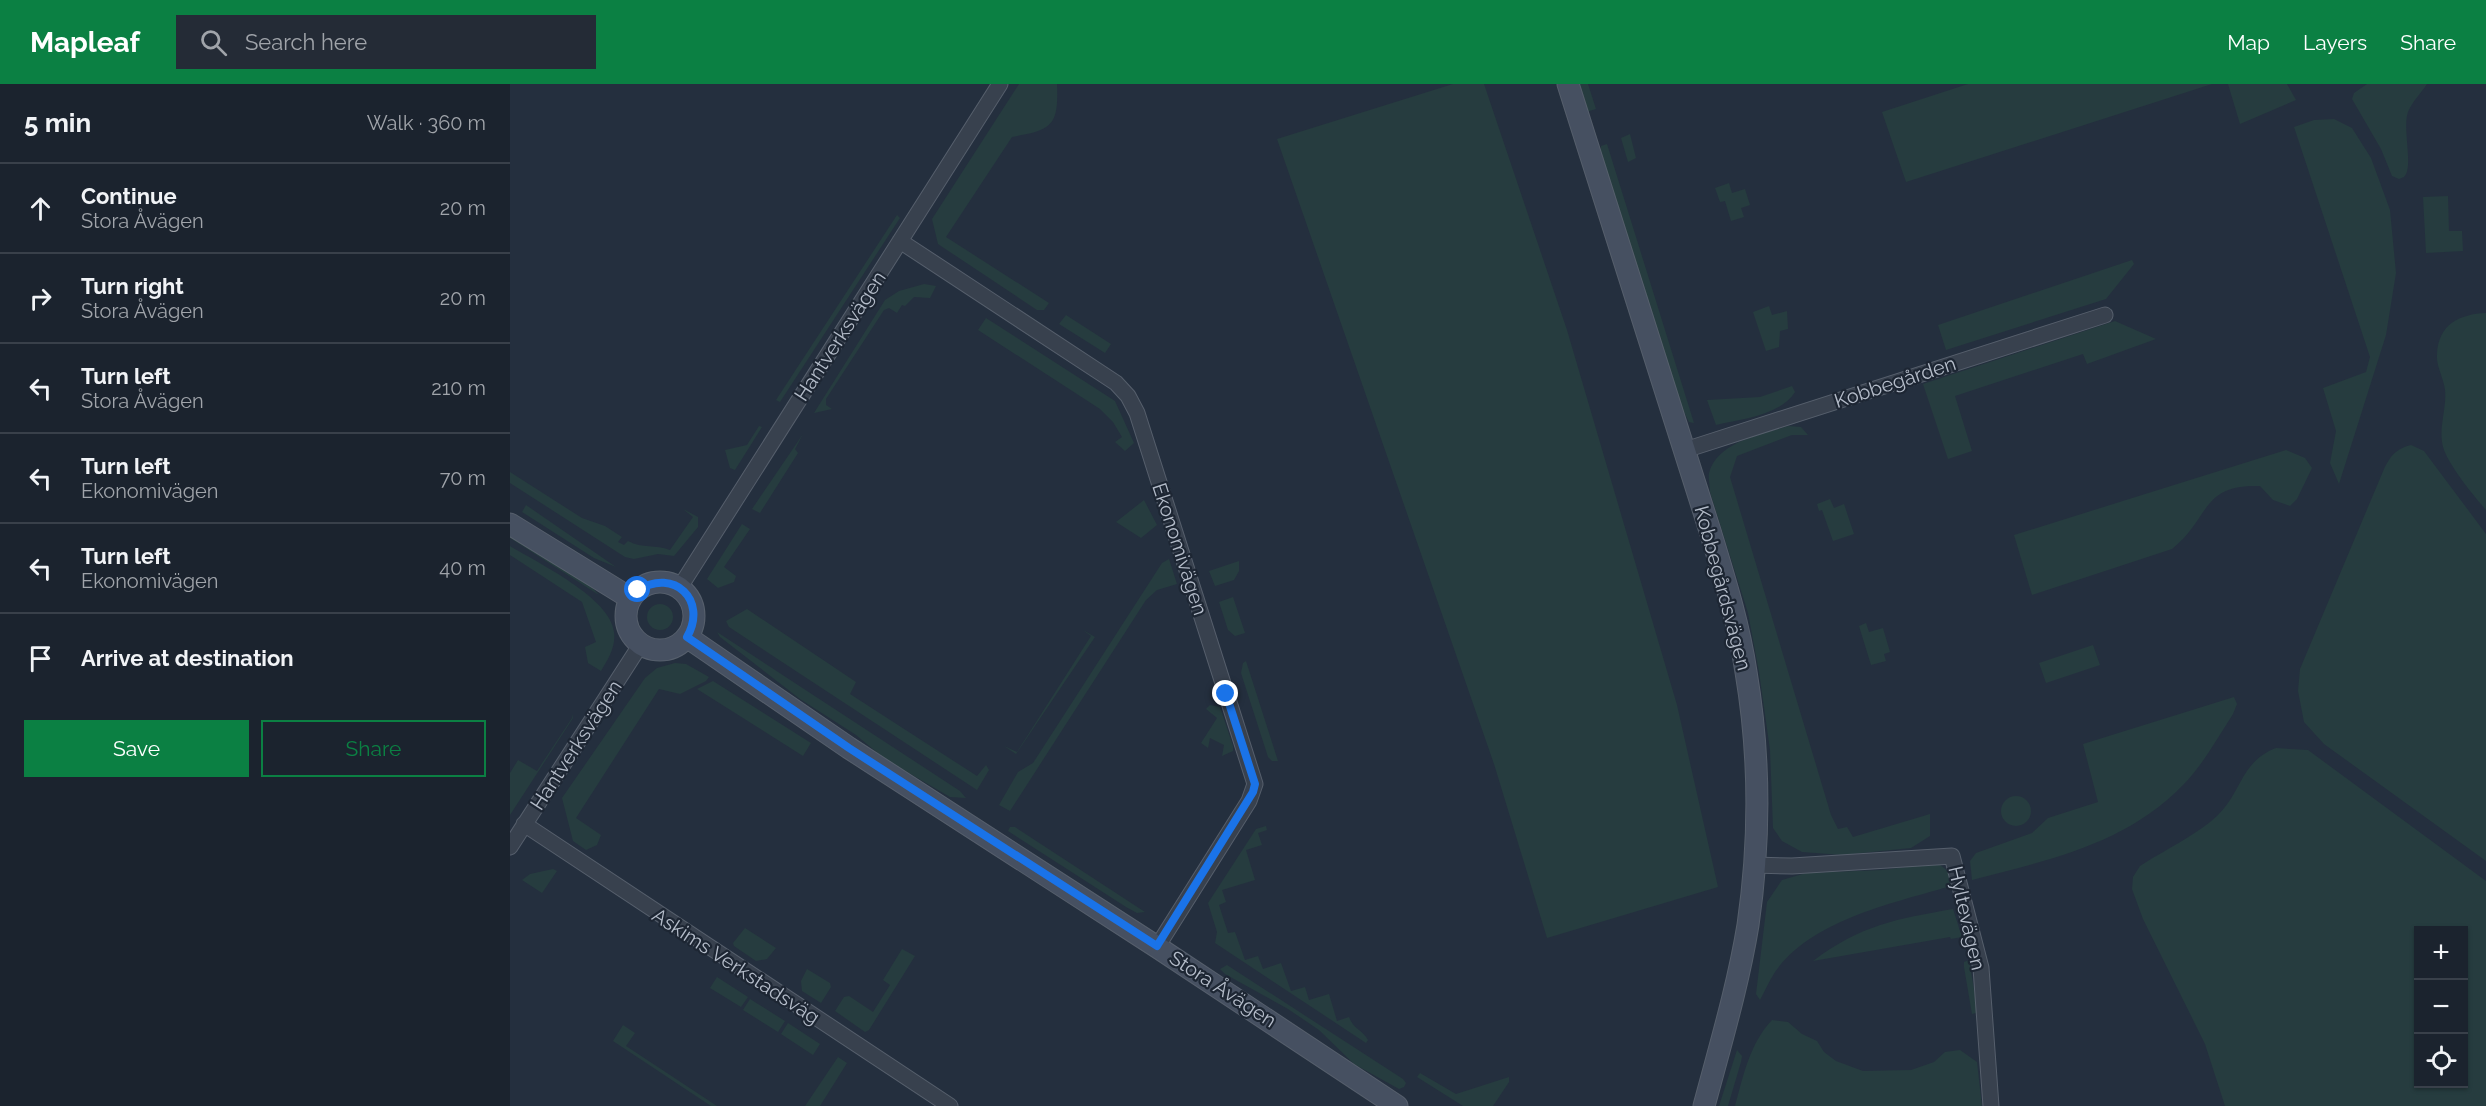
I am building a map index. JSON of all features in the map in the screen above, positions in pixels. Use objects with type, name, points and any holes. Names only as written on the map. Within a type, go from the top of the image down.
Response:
[{"type":"street","name":"Hantverksvägen","points":[[680,588],[1000,84]]},
{"type":"street","name":"Kobbegårdsvägen","points":[[1568,84],[1685,450],[1731,602],[1746,671],[1757,792],[1747,928],[1731,1004],[1704,1106]]},
{"type":"street","name":"Ekonomivägen","points":[[900,241],[1116,383],[1128,396],[1137,413],[1255,784],[1249,801],[1157,946]]},
{"type":"street","name":"Kobbegården","points":[[1685,450],[2105,315]]},
{"type":"street","points":[[510,524],[630,598]]},
{"type":"street","points":[[658,581],[680,588],[693,605],[692,627],[687,637],[670,648],[651,648],[641,644],[628,628],[627,608],[630,598],[638,590],[658,581]]},
{"type":"street","name":"Stora Åvägen","points":[[687,637],[849,748],[1157,946],[1396,1106]]},
{"type":"street","name":"Hantverksvägen","points":[[510,847],[641,644]]},
{"type":"street","name":"Askims Verkstadsväg","points":[[524,825],[950,1106]]},
{"type":"street","name":"Hyltevägen","points":[[1753,865],[1792,866],[1952,856],[1981,968],[1991,1106]]},
{"type":"green space","points":[[1019,84],[1057,84],[1054,118],[1050,124],[1036,132],[1012,137],[946,237],[1049,303],[1044,310],[1037,310],[938,244],[932,219]]},
{"type":"green space","points":[[1453,84],[1484,84],[1567,330],[1677,705],[1718,887],[1547,938],[1494,764],[1277,139]]},
{"type":"green space","points":[[1577,84],[1588,84],[1596,109],[1586,112]]},
{"type":"green space","points":[[1968,84],[2212,84],[1906,182],[1882,112]]},
{"type":"green space","points":[[2228,84],[2287,84],[2296,100],[2240,124]]},
{"type":"green space","points":[[2367,84],[2427,84],[2408,112],[2406,128],[2408,165],[2404,177],[2399,179],[2392,176],[2381,149],[2352,99],[2354,93]]},
{"type":"green space","points":[[2334,119],[2352,128],[2371,158],[2390,210],[2396,273],[2386,335],[2339,484],[2330,463],[2336,431],[2323,388],[2366,372],[2370,357],[2294,127],[2314,120]]},
{"type":"green space","points":[[1630,134],[1636,158],[1628,162],[1621,138]]},
{"type":"green space","points":[[1607,144],[1694,423],[1689,422],[1681,406],[1600,158],[1601,146]]},
{"type":"green space","points":[[1729,183],[1732,193],[1745,189],[1750,205],[1741,208],[1744,217],[1731,221],[1725,201],[1720,202],[1715,188]]},
{"type":"green space","points":[[2448,196],[2449,231],[2462,231],[2463,251],[2426,253],[2423,197]]},
{"type":"green space","points":[[897,215],[900,218],[780,402],[776,400]]},
{"type":"green space","points":[[2132,260],[2134,264],[2106,299],[1946,350],[1938,325]]},
{"type":"green space","points":[[924,284],[936,286],[930,298],[914,297],[905,306],[902,305],[897,313],[889,308],[884,310],[826,399],[826,405],[832,409],[814,413],[885,300],[899,291]]},
{"type":"green space","points":[[1769,306],[1772,315],[1787,311],[1788,329],[1780,331],[1779,347],[1766,351],[1753,312]]},
{"type":"green space","points":[[2486,313],[2486,510],[2457,473],[2444,450],[2441,435],[2445,390],[2437,355],[2438,344],[2446,328],[2459,319]]},
{"type":"green space","points":[[1066,315],[1111,344],[1105,353],[1059,324]]},
{"type":"green space","points":[[986,318],[1115,401],[1134,443],[1125,451],[1115,442],[1122,437],[1113,422],[1100,409],[978,330]]},
{"type":"green space","points":[[2115,321],[2156,339],[2087,364],[2083,354],[1955,396],[1972,451],[1948,459],[1923,384]]},
{"type":"green space","points":[[1792,386],[1795,392],[1780,406],[1759,415],[1716,425],[1707,400],[1760,397]]},
{"type":"green space","points":[[759,426],[762,427],[735,470],[730,468],[725,450],[747,445]]},
{"type":"green space","points":[[1788,426],[1801,427],[1808,435],[1792,435],[1737,456],[1730,477],[1831,815],[1838,829],[1847,827],[1853,837],[1930,814],[1930,836],[1911,848],[1842,855],[1802,852],[1782,841],[1773,828],[1770,750],[1759,672],[1748,613],[1710,492],[1709,473],[1721,453],[1731,446],[1754,436]]},
{"type":"green space","points":[[803,434],[795,449],[798,453],[760,513],[752,509]]},
{"type":"green space","points":[[2411,445],[2424,451],[2486,534],[2486,861],[2324,744],[2304,722],[2298,691],[2300,669],[2384,469],[2394,453]]},
{"type":"green space","points":[[2286,450],[2305,458],[2312,468],[2297,499],[2290,506],[2273,500],[2260,486],[2226,491],[2208,505],[2185,537],[2172,549],[2032,595],[2014,535]]},
{"type":"green space","points":[[510,472],[582,518],[605,526],[622,537],[618,542],[624,545],[628,541],[670,550],[693,517],[683,509],[698,517],[698,527],[674,556],[658,554],[634,559],[625,557],[510,483]]},
{"type":"green space","points":[[1830,499],[1834,508],[1844,504],[1854,534],[1833,541],[1822,510],[1819,511],[1817,504]]},
{"type":"green space","points":[[1144,500],[1157,525],[1141,538],[1116,522]]},
{"type":"green space","points":[[526,505],[616,567],[594,558],[522,512]]},
{"type":"green space","points":[[742,524],[750,529],[724,567],[736,576],[734,582],[718,588],[707,579]]},
{"type":"green space","points":[[510,535],[588,583],[599,595],[510,538]]},
{"type":"green space","points":[[510,546],[587,594],[610,619],[614,632],[614,643],[601,671],[588,663],[585,647],[596,642],[582,602],[510,555]]},
{"type":"green space","points":[[1169,559],[1177,584],[1157,590],[1146,600],[1010,811],[999,805],[1018,772],[1033,763],[1162,563]]},
{"type":"green space","points":[[1239,561],[1239,571],[1234,580],[1215,586],[1209,571]]},
{"type":"green space","points":[[1233,597],[1245,633],[1235,636],[1228,630],[1219,602]]},
{"type":"green space","points":[[660,604],[669,608],[673,617],[669,626],[660,630],[651,626],[647,617],[651,608]]},
{"type":"green space","points":[[747,609],[856,682],[850,694],[977,776],[986,765],[989,770],[977,790],[729,627],[726,621]]},
{"type":"green space","points":[[1866,623],[1869,632],[1883,628],[1890,652],[1884,654],[1886,661],[1871,665],[1859,626]]},
{"type":"green space","points":[[1083,630],[1095,637],[1016,754],[1004,746],[1017,752],[1091,636]]},
{"type":"green space","points":[[717,632],[960,791],[966,798],[950,797],[885,759],[856,735],[800,699],[720,637]]},
{"type":"green space","points":[[2093,645],[2100,665],[2046,683],[2039,663]]},
{"type":"green space","points":[[1246,661],[1278,761],[1272,761],[1268,757],[1241,673],[1243,663]]},
{"type":"green space","points":[[675,663],[686,664],[709,677],[706,681],[680,694],[659,689],[576,818],[601,835],[597,845],[586,850],[573,841],[562,798],[645,678],[657,668]]},
{"type":"green space","points":[[713,681],[811,743],[803,756],[697,689]]},
{"type":"green space","points":[[2234,697],[2237,704],[2233,714],[2197,769],[2161,805],[2137,822],[2111,836],[2058,857],[1972,880],[1970,861],[1976,853],[2032,833],[2048,818],[2098,802],[2083,744]]},
{"type":"green space","points":[[1210,705],[1220,707],[1233,746],[1233,751],[1222,756],[1224,745],[1210,738],[1208,748],[1201,743],[1217,718],[1206,709]]},
{"type":"green space","points":[[572,714],[573,718],[510,815],[510,773],[518,760],[537,771],[572,718]]},
{"type":"green space","points":[[2276,748],[2308,750],[2486,881],[2486,1106],[2225,1106],[2205,1044],[2143,919],[2132,889],[2133,877],[2140,866],[2190,836],[2217,816],[2255,761]]},
{"type":"green space","points":[[2016,796],[2027,800],[2031,811],[2027,822],[2016,826],[2005,822],[2001,811],[2005,800]]},
{"type":"green space","points":[[1266,826],[1267,830],[1258,833],[1262,845],[1246,850],[1255,880],[1222,890],[1226,902],[1219,905],[1228,933],[1235,932],[1245,960],[1258,956],[1263,969],[1281,963],[1291,991],[1305,987],[1309,1000],[1329,994],[1337,1021],[1349,1017],[1368,1040],[1366,1043],[1215,943],[1217,932],[1208,903],[1256,829]]},
{"type":"green space","points":[[1010,827],[1015,827],[1145,912],[1137,913],[1126,907],[1008,831]]},
{"type":"green space","points":[[1938,863],[1950,873],[1954,885],[1856,915],[1810,939],[1791,954],[1775,972],[1760,1000],[1756,994],[1767,902],[1782,880],[1806,873],[1882,870]]},
{"type":"green space","points":[[553,869],[557,871],[542,893],[522,880],[530,874]]},
{"type":"green space","points":[[1953,909],[1962,937],[1951,939],[1950,937],[1813,961],[1863,931],[1896,920]]},
{"type":"green space","points":[[745,928],[776,948],[767,959],[756,961],[734,946],[733,943]]},
{"type":"green space","points":[[902,949],[915,956],[869,1030],[865,1032],[835,1011],[844,997],[849,996],[873,1012],[890,985],[883,980]]},
{"type":"green space","points":[[1969,960],[1977,1007],[1976,1013],[1972,1014],[1964,967],[1964,962]]},
{"type":"green space","points":[[1227,965],[1403,1079],[1406,1083],[1404,1087],[1399,1089],[1354,1064],[1319,1030],[1288,1009],[1225,974],[1220,969]]},
{"type":"green space","points":[[807,969],[830,983],[831,987],[821,1003],[802,991],[801,981]]},
{"type":"green space","points":[[717,977],[748,997],[741,1007],[710,988]]},
{"type":"green space","points":[[750,999],[785,1021],[778,1032],[743,1010]]},
{"type":"green space","points":[[1772,1020],[1788,1022],[1802,1034],[1817,1041],[1824,1052],[1836,1061],[1863,1071],[1911,1070],[1934,1062],[1945,1052],[1960,1050],[1977,1062],[1982,1106],[1735,1106],[1753,1049]]},
{"type":"green space","points":[[788,1023],[820,1044],[813,1055],[781,1034]]},
{"type":"green space","points":[[623,1025],[635,1033],[626,1046],[717,1106],[711,1106],[613,1041]]},
{"type":"green space","points":[[1737,1050],[1742,1056],[1728,1106],[1719,1106]]},
{"type":"green space","points":[[838,1057],[847,1063],[820,1106],[805,1106]]},
{"type":"green space","points":[[1420,1073],[1456,1094],[1509,1077],[1509,1082],[1493,1106],[1463,1106],[1417,1077]]},
{"type":"route","points":[[638,590],[658,581],[680,588],[688,595],[693,605],[692,627],[687,637],[849,748],[1157,946],[1253,792],[1255,784],[1226,694]]}]
